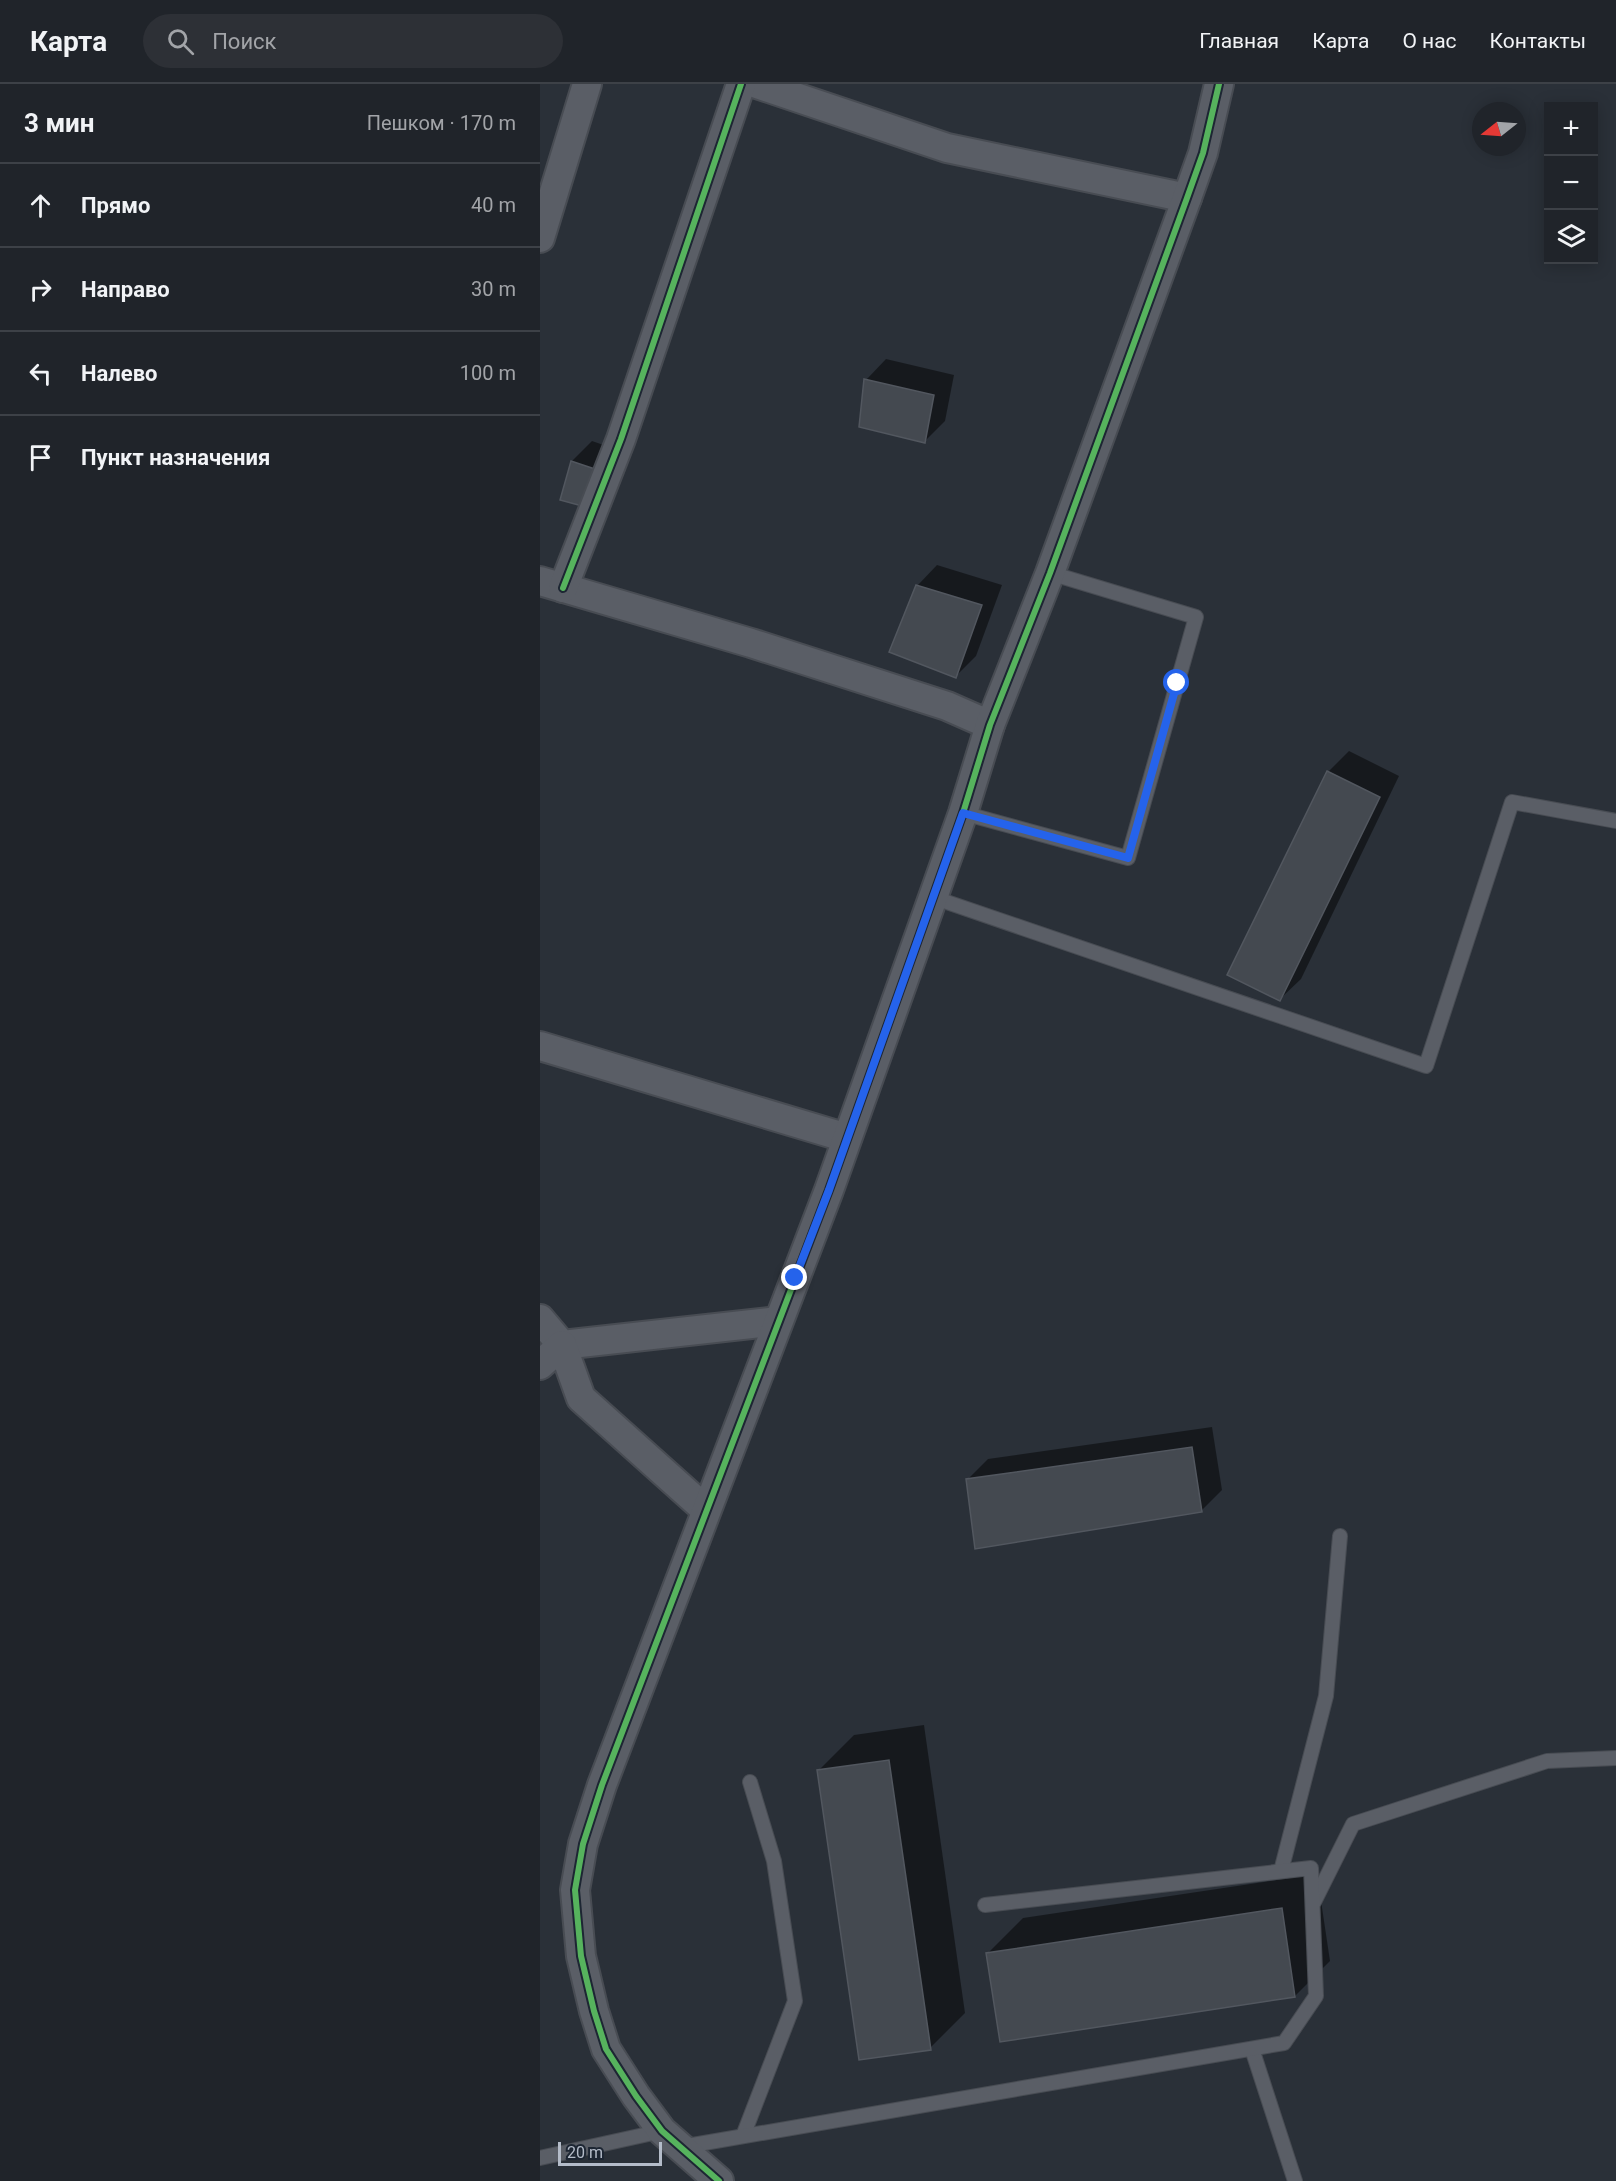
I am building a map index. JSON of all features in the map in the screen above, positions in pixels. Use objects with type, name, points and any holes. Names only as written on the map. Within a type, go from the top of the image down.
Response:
[{"type":"street","points":[[540,238],[587,84]]},
{"type":"street","points":[[741,84],[621,439],[552,584],[947,706],[990,725]]},
{"type":"street","points":[[757,84],[947,148],[1187,198]]},
{"type":"street","points":[[719,2181],[671,2139],[636,2096],[606,2049],[581,1956],[575,1890],[583,1844],[602,1785],[847,1138],[963,813],[990,725],[1050,573],[1187,198],[1203,153],[1219,84]]},
{"type":"street","points":[[540,1046],[847,1138]]},
{"type":"street","points":[[540,1319],[562,1345],[581,1398],[706,1510]]},
{"type":"street","points":[[540,1365],[562,1345],[778,1321]]},
{"type":"lane","points":[[963,813],[1128,858],[1196,617],[1050,573]]},
{"type":"lane","points":[[932,897],[1426,1066],[1512,802],[1616,821]]},
{"type":"lane","points":[[1281,1871],[1326,1696],[1340,1536]]},
{"type":"lane","points":[[1313,1904],[1353,1824],[1547,1761],[1616,1758]]},
{"type":"lane","points":[[744,2136],[795,2001],[774,1862],[750,1782]]},
{"type":"lane","points":[[540,2158],[671,2139],[744,2136],[1284,2043],[1316,1996],[1311,1868],[985,1905]]},
{"type":"lane","points":[[1252,2049],[1295,2181]]},
{"type":"building","points":[[864,379],[934,395],[925,443],[859,427]]},
{"type":"building","points":[[571,461],[598,470],[586,507],[560,500]]},
{"type":"building","points":[[916,585],[982,605],[956,678],[889,652]]},
{"type":"building","points":[[1327,771],[1380,797],[1280,1001],[1227,975]]},
{"type":"building","points":[[1192,1447],[1202,1512],[975,1549],[966,1479]]},
{"type":"building","points":[[889,1760],[931,2050],[859,2060],[817,1770]]},
{"type":"building","points":[[1282,1908],[1295,1997],[1000,2042],[986,1953]]},
{"type":"cycle path","points":[[563,588],[621,439],[741,84]]},
{"type":"cycle path","points":[[719,2181],[662,2131],[606,2049],[581,1956],[575,1890],[583,1844],[602,1785],[829,1190],[963,813],[990,725],[1050,573],[1203,153],[1219,84]]},
{"type":"route","points":[[795,1278],[829,1190],[963,813],[1128,858],[1177,683]]}]
